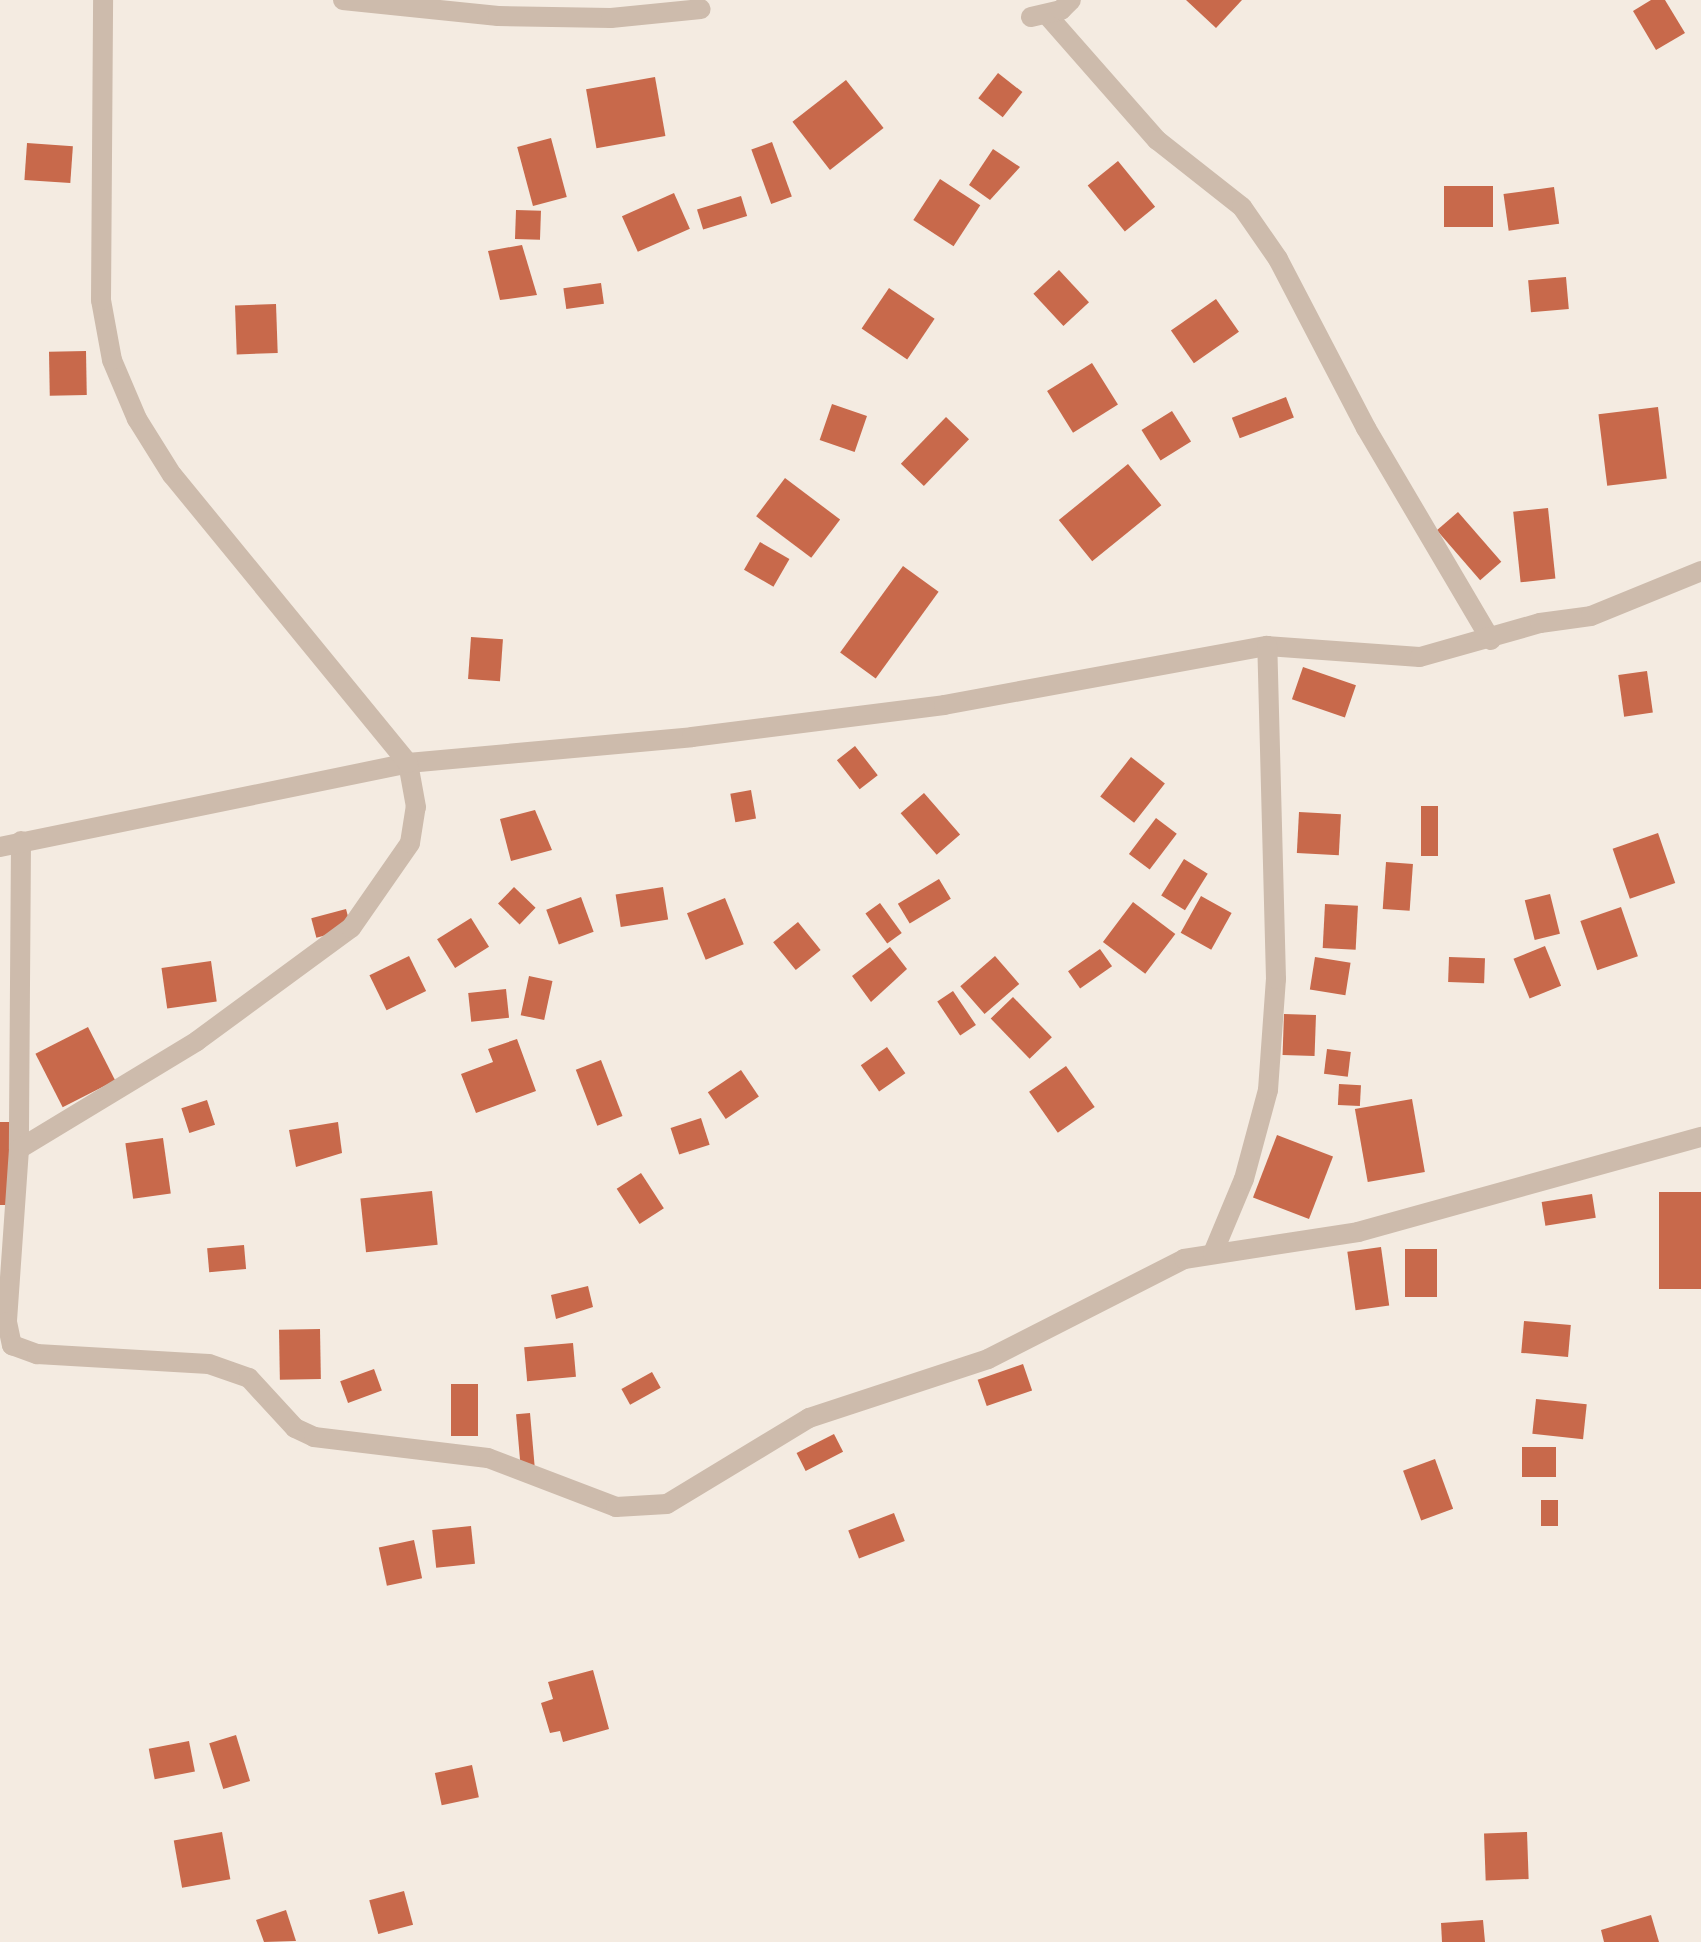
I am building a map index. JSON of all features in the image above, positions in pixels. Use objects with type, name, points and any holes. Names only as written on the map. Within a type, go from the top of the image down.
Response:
[{"type":"street","points":[[19,1149],[197,1041],[351,928],[410,843],[416,807],[408,763],[172,475],[137,419],[112,360],[101,300],[103,0]]},
{"type":"street","points":[[343,0],[498,16],[611,18],[701,9]]},
{"type":"street","points":[[1071,0],[1039,16],[1157,140],[1242,207],[1278,259],[1366,428],[1491,640]]},
{"type":"street","points":[[0,847],[408,763],[692,737],[944,705],[1267,646],[1420,657],[1491,640],[1540,623],[1591,616],[1701,571]]},
{"type":"street","points":[[1213,1253],[1244,1179],[1268,1090],[1276,979],[1267,646]]},
{"type":"street","points":[[21,841],[19,1149],[7,1322],[12,1345],[37,1354],[209,1364],[249,1378],[295,1428],[314,1437],[359,1438],[488,1458],[616,1507],[637,1509],[667,1504],[809,1418],[988,1359],[1184,1259],[1358,1232],[1701,1137]]},
{"type":"building","points":[[1186,0],[1242,0],[1216,28]]},
{"type":"building","points":[[1651,0],[1665,0],[1685,33],[1656,50],[1633,11]]},
{"type":"building","points":[[998,73],[1022,92],[1003,117],[978,98]]},
{"type":"building","points":[[655,77],[665,136],[596,148],[586,89]]},
{"type":"building","points":[[846,80],[884,128],[830,170],[792,122]]},
{"type":"building","points":[[551,138],[567,197],[533,206],[517,147]]},
{"type":"building","points":[[772,142],[792,197],[771,204],[751,150]]},
{"type":"building","points":[[27,143],[73,146],[70,183],[24,180]]},
{"type":"building","points":[[993,149],[1020,167],[990,200],[969,185]]},
{"type":"building","points":[[1118,161],[1155,207],[1125,231],[1088,186]]},
{"type":"building","points":[[940,179],[980,205],[954,246],[913,220]]},
{"type":"building","points":[[1444,186],[1493,186],[1493,227],[1444,227]]},
{"type":"building","points":[[1554,187],[1559,224],[1509,231],[1503,194]]},
{"type":"building","points":[[674,193],[690,229],[638,252],[622,216]]},
{"type":"building","points":[[741,196],[747,216],[703,230],[697,209]]},
{"type":"building","points":[[516,210],[541,211],[540,240],[515,239]]},
{"type":"building","points":[[522,245],[537,295],[500,300],[488,251]]},
{"type":"building","points":[[1059,270],[1089,302],[1063,326],[1033,294]]},
{"type":"building","points":[[1566,277],[1569,309],[1531,312],[1528,280]]},
{"type":"building","points":[[601,283],[604,304],[566,309],[563,288]]},
{"type":"building","points":[[889,288],[935,319],[907,359],[862,329]]},
{"type":"building","points":[[1216,299],[1239,332],[1194,363],[1171,331]]},
{"type":"building","points":[[276,304],[278,353],[237,354],[235,305]]},
{"type":"building","points":[[86,351],[87,395],[50,396],[49,352]]},
{"type":"building","points":[[1092,363],[1118,405],[1073,433],[1047,391]]},
{"type":"building","points":[[1286,397],[1294,418],[1240,438],[1232,418]]},
{"type":"building","points":[[832,404],[867,416],[855,452],[820,440]]},
{"type":"building","points":[[1658,407],[1667,478],[1607,486],[1598,414]]},
{"type":"building","points":[[1172,411],[1191,442],[1161,461],[1141,430]]},
{"type":"building","points":[[946,417],[969,439],[924,486],[901,464]]},
{"type":"building","points":[[1128,464],[1161,505],[1092,561],[1059,520]]},
{"type":"building","points":[[785,478],[840,520],[811,558],[756,516]]},
{"type":"building","points":[[1548,508],[1555,579],[1521,582],[1513,512]]},
{"type":"building","points":[[1458,512],[1501,562],[1480,580],[1437,530]]},
{"type":"building","points":[[760,542],[789,559],[773,587],[744,570]]},
{"type":"building","points":[[903,566],[939,592],[876,678],[840,653]]},
{"type":"building","points":[[471,637],[503,639],[500,681],[468,679]]},
{"type":"building","points":[[1303,667],[1356,685],[1345,717],[1292,699]]},
{"type":"building","points":[[1647,671],[1653,713],[1624,717],[1618,675]]},
{"type":"building","points":[[855,746],[878,775],[860,789],[837,760]]},
{"type":"building","points":[[1131,757],[1165,783],[1134,823],[1100,796]]},
{"type":"building","points":[[751,790],[756,819],[735,822],[730,794]]},
{"type":"building","points":[[924,793],[960,835],[937,855],[901,813]]},
{"type":"building","points":[[1421,806],[1438,806],[1438,856],[1421,856]]},
{"type":"building","points":[[535,810],[552,850],[511,861],[500,819]]},
{"type":"building","points":[[1299,812],[1341,814],[1339,855],[1297,853]]},
{"type":"building","points":[[1156,818],[1177,834],[1150,870],[1129,854]]},
{"type":"building","points":[[1658,833],[1675,883],[1630,899],[1613,849]]},
{"type":"building","points":[[1184,859],[1208,874],[1185,910],[1161,895]]},
{"type":"building","points":[[1386,862],[1413,864],[1410,911],[1383,909]]},
{"type":"building","points":[[939,879],[951,899],[910,923],[898,904]]},
{"type":"building","points":[[514,887],[536,908],[520,924],[498,904]]},
{"type":"building","points":[[663,887],[668,920],[621,927],[616,895]]},
{"type":"building","points":[[1550,894],[1560,934],[1535,940],[1525,900]]},
{"type":"building","points":[[1201,896],[1232,913],[1211,950],[1181,933]]},
{"type":"building","points":[[581,897],[594,932],[559,944],[546,910]]},
{"type":"building","points":[[725,898],[744,944],[706,960],[687,913]]},
{"type":"building","points":[[1133,902],[1175,934],[1145,974],[1103,942]]},
{"type":"building","points":[[880,903],[902,933],[887,944],[865,914]]},
{"type":"building","points":[[1325,904],[1358,906],[1356,950],[1323,948]]},
{"type":"building","points":[[1621,907],[1638,956],[1597,970],[1580,921]]},
{"type":"building","points":[[346,909],[351,928],[316,938],[311,918]]},
{"type":"building","points":[[471,918],[489,947],[455,968],[437,939]]},
{"type":"building","points":[[798,922],[821,950],[796,970],[773,942]]},
{"type":"building","points":[[1545,946],[1561,986],[1530,999],[1513,959]]},
{"type":"building","points":[[890,947],[907,969],[871,1002],[852,976]]},
{"type":"building","points":[[1100,949],[1112,966],[1080,989],[1068,971]]},
{"type":"building","points":[[409,956],[426,991],[387,1010],[369,975]]},
{"type":"building","points":[[995,956],[1019,984],[985,1014],[960,986]]},
{"type":"building","points":[[1315,957],[1351,963],[1345,995],[1310,990]]},
{"type":"building","points":[[1449,957],[1485,958],[1484,983],[1448,982]]},
{"type":"building","points":[[211,961],[217,1002],[167,1009],[161,968]]},
{"type":"building","points":[[529,976],[552,981],[544,1020],[521,1015]]},
{"type":"building","points":[[506,989],[509,1018],[471,1022],[468,993]]},
{"type":"building","points":[[953,991],[976,1025],[960,1036],[937,1002]]},
{"type":"building","points":[[1013,997],[1052,1037],[1030,1059],[991,1019]]},
{"type":"building","points":[[1284,1014],[1316,1015],[1315,1056],[1283,1055]]},
{"type":"building","points":[[88,1027],[115,1080],[63,1107],[35,1054]]},
{"type":"building","points":[[517,1039],[536,1091],[476,1113],[461,1074],[493,1062],[488,1049]]},
{"type":"building","points":[[887,1047],[905,1073],[879,1092],[861,1065]]},
{"type":"building","points":[[1327,1049],[1351,1052],[1348,1077],[1324,1074]]},
{"type":"building","points":[[601,1060],[623,1116],[597,1126],[576,1070]]},
{"type":"building","points":[[1066,1066],[1095,1107],[1058,1133],[1029,1092]]},
{"type":"building","points":[[741,1070],[759,1097],[726,1119],[708,1092]]},
{"type":"building","points":[[1339,1084],[1361,1085],[1360,1106],[1338,1105]]},
{"type":"building","points":[[1412,1099],[1425,1172],[1368,1182],[1355,1109]]},
{"type":"building","points":[[207,1100],[215,1125],[189,1133],[181,1108]]},
{"type":"building","points":[[701,1118],[710,1145],[679,1155],[671,1128]]},
{"type":"building","points":[[0,1122],[13,1122],[8,1205],[0,1205]]},
{"type":"building","points":[[338,1122],[342,1153],[296,1167],[289,1130]]},
{"type":"building","points":[[1277,1135],[1333,1157],[1309,1219],[1253,1198]]},
{"type":"building","points":[[163,1138],[171,1193],[133,1199],[125,1143]]},
{"type":"building","points":[[641,1173],[664,1208],[640,1224],[617,1189]]},
{"type":"building","points":[[432,1191],[438,1245],[366,1252],[360,1199]]},
{"type":"building","points":[[1659,1192],[1701,1192],[1701,1289],[1659,1289]]},
{"type":"building","points":[[1592,1194],[1596,1218],[1545,1226],[1542,1202]]},
{"type":"building","points":[[244,1245],[246,1269],[209,1272],[207,1248]]},
{"type":"building","points":[[1381,1247],[1389,1305],[1356,1310],[1347,1252]]},
{"type":"building","points":[[1405,1249],[1437,1249],[1437,1297],[1405,1297]]},
{"type":"building","points":[[588,1286],[593,1307],[556,1319],[551,1295]]},
{"type":"building","points":[[1524,1321],[1571,1325],[1568,1357],[1521,1353]]},
{"type":"building","points":[[320,1329],[321,1379],[280,1380],[279,1330]]},
{"type":"building","points":[[573,1343],[576,1377],[527,1381],[524,1347]]},
{"type":"building","points":[[1023,1364],[1032,1390],[987,1406],[978,1380]]},
{"type":"building","points":[[374,1369],[382,1391],[348,1403],[340,1381]]},
{"type":"building","points":[[652,1372],[661,1388],[630,1405],[621,1389]]},
{"type":"building","points":[[451,1384],[478,1384],[478,1436],[451,1436]]},
{"type":"building","points":[[1536,1399],[1587,1404],[1583,1439],[1532,1434]]},
{"type":"building","points":[[530,1413],[535,1466],[521,1467],[516,1414]]},
{"type":"building","points":[[834,1434],[843,1452],[806,1471],[797,1453]]},
{"type":"building","points":[[1522,1447],[1556,1447],[1556,1477],[1522,1477]]},
{"type":"building","points":[[1435,1459],[1453,1509],[1421,1520],[1403,1471]]},
{"type":"building","points":[[1541,1500],[1558,1500],[1558,1526],[1541,1526]]},
{"type":"building","points":[[894,1513],[905,1541],[859,1559],[848,1531]]},
{"type":"building","points":[[471,1526],[475,1564],[436,1568],[432,1530]]},
{"type":"building","points":[[414,1540],[422,1578],[387,1586],[379,1547]]},
{"type":"building","points":[[593,1670],[609,1729],[563,1742],[560,1731],[550,1733],[541,1703],[553,1699],[548,1682]]},
{"type":"building","points":[[236,1735],[250,1781],[223,1789],[209,1743]]},
{"type":"building","points":[[189,1741],[195,1771],[155,1779],[149,1749]]},
{"type":"building","points":[[472,1765],[479,1797],[442,1805],[435,1773]]},
{"type":"building","points":[[222,1832],[230,1879],[182,1888],[174,1841]]},
{"type":"building","points":[[1527,1832],[1529,1879],[1486,1880],[1484,1834]]},
{"type":"building","points":[[404,1891],[413,1925],[378,1934],[369,1900]]},
{"type":"building","points":[[286,1910],[296,1941],[264,1942],[256,1920]]},
{"type":"building","points":[[1651,1915],[1659,1942],[1604,1942],[1601,1930]]},
{"type":"building","points":[[1483,1920],[1485,1942],[1442,1942],[1441,1923]]}]
